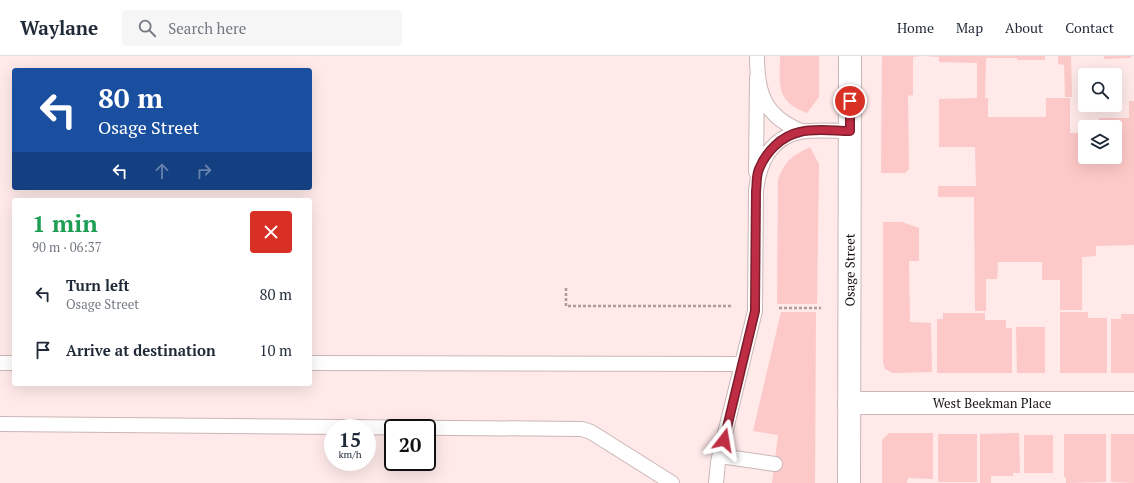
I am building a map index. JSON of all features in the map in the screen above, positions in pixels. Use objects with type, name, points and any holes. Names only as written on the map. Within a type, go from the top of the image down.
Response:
[{"type":"street","name":"Osage Street","points":[[849,483],[850,56]]},
{"type":"street","name":"West Beekman Place","points":[[849,403],[1134,403]]},
{"type":"lane","points":[[716,483],[720,456],[755,308],[757,56]]},
{"type":"lane","points":[[757,77],[762,97],[772,114],[788,126],[801,131],[850,131]]},
{"type":"lane","points":[[756,191],[758,171],[768,153],[782,139],[801,131]]},
{"type":"lane","points":[[0,362],[12,362]]},
{"type":"lane","points":[[312,363],[742,364]]},
{"type":"lane","points":[[0,424],[582,429],[591,432],[672,483]]},
{"type":"lane","points":[[720,456],[775,464]]},
{"type":"path","points":[[566,288],[566,306],[735,306],[755,308],[821,308]]},
{"type":"shaded area","points":[[780,56],[819,56],[819,97],[807,113],[789,103],[784,97],[780,84]]},
{"type":"shaded area","points":[[882,56],[920,56],[913,57],[913,95],[908,96],[909,169],[905,173],[881,173]]},
{"type":"shaded area","points":[[925,56],[1045,56],[1045,60],[986,58],[985,98],[988,98],[988,117],[1046,117],[1046,98],[1070,98],[1070,133],[1078,133],[1078,164],[1122,164],[1122,120],[1099,120],[1099,118],[1129,118],[1129,101],[1134,101],[1134,245],[1096,246],[1096,256],[1082,257],[1082,310],[1060,310],[1060,280],[1042,280],[1042,262],[998,262],[997,279],[986,279],[986,311],[975,311],[974,197],[938,197],[938,186],[976,186],[975,147],[939,147],[939,99],[981,98],[977,98],[977,63],[939,62],[939,57]]},
{"type":"shaded area","points":[[1058,56],[1071,56],[1072,97],[1065,97],[1064,65],[1058,64]]},
{"type":"shaded area","points":[[1104,56],[1131,56],[1131,58],[1104,59]]},
{"type":"shaded area","points":[[810,147],[819,164],[817,304],[777,304],[778,180],[786,163],[798,153]]},
{"type":"shaded area","points":[[883,222],[902,222],[919,228],[919,261],[909,261],[910,322],[931,323],[932,372],[893,373],[885,369],[883,362]]},
{"type":"shaded area","points":[[781,312],[816,312],[815,483],[772,483],[778,435],[753,431]]},
{"type":"shaded area","points":[[1060,312],[1088,312],[1088,318],[1107,318],[1107,373],[1060,373]]},
{"type":"shaded area","points":[[943,313],[985,313],[985,320],[1006,320],[1006,328],[1012,328],[1012,373],[937,373],[937,319],[943,319]]},
{"type":"shaded area","points":[[1121,314],[1134,314],[1134,373],[1111,373],[1111,319],[1121,319]]},
{"type":"shaded area","points":[[1016,327],[1045,327],[1045,373],[1017,373]]},
{"type":"shaded area","points":[[889,433],[933,433],[933,479],[908,478],[907,483],[882,483],[882,440]]},
{"type":"shaded area","points":[[1019,433],[1020,473],[1013,473],[1013,476],[991,476],[991,483],[980,483],[980,434]]},
{"type":"shaded area","points":[[938,434],[977,434],[977,482],[938,482]]},
{"type":"shaded area","points":[[1064,434],[1106,434],[1106,482],[1066,483],[1066,477],[1064,477]]},
{"type":"shaded area","points":[[1111,434],[1134,434],[1134,483],[1111,482]]},
{"type":"shaded area","points":[[1024,435],[1053,435],[1053,473],[1024,473]]},
{"type":"route","points":[[724,440],[755,311],[756,191],[758,171],[768,153],[782,139],[801,131],[850,131],[850,101]]}]
